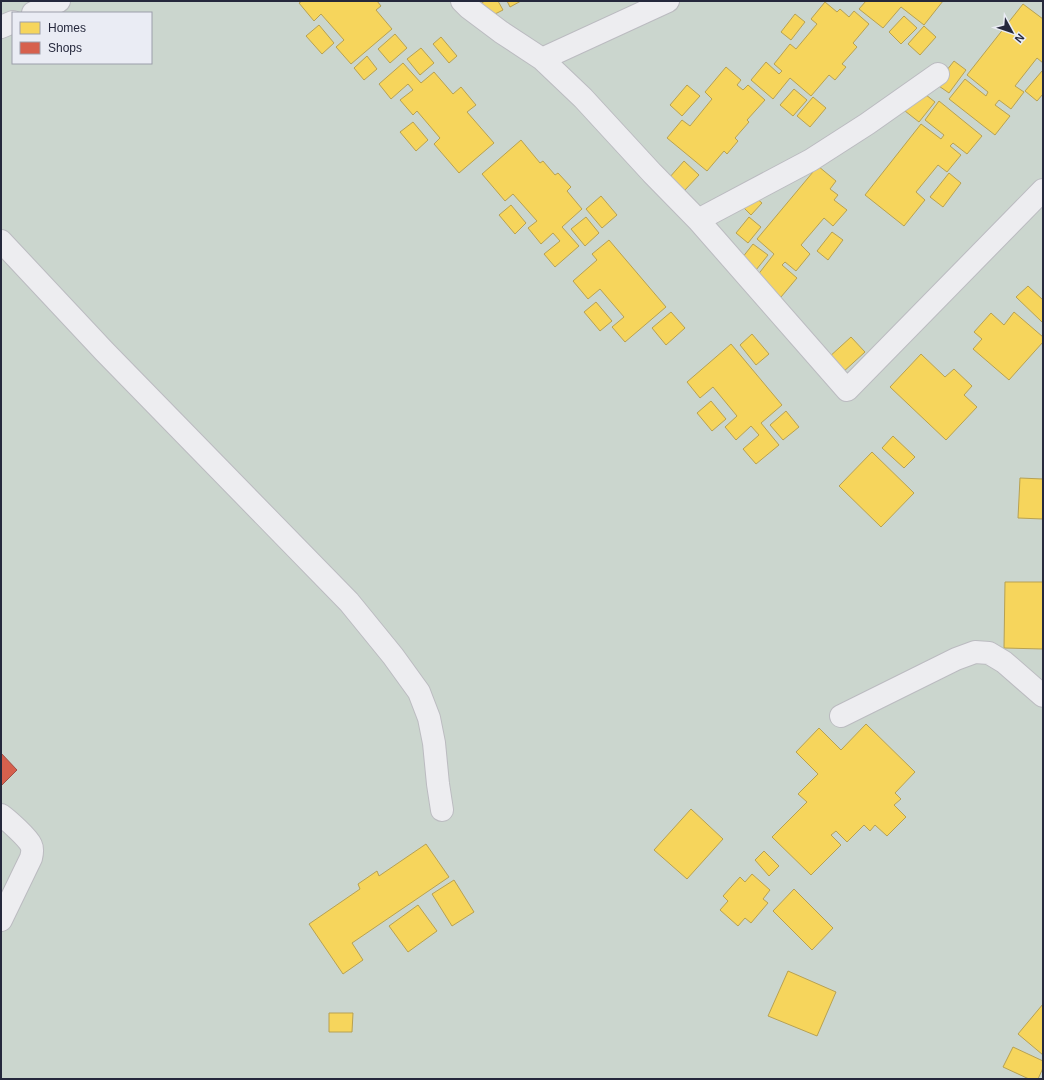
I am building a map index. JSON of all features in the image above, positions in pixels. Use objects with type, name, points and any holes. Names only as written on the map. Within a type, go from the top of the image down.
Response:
[{"type":"street","points":[[35,12],[60,1]]},
{"type":"street","points":[[462,1],[501,32],[542,59],[583,98],[652,173],[698,220],[847,390],[1043,190]]},
{"type":"street","points":[[542,59],[668,1]]},
{"type":"street","points":[[1,28],[12,22]]},
{"type":"street","points":[[698,220],[811,160],[867,124],[938,74]]},
{"type":"street","points":[[1,241],[104,351],[349,602],[393,656],[419,692],[429,718],[434,743],[442,810]]},
{"type":"street","points":[[841,716],[956,659],[975,652],[989,653],[1004,662],[1043,696]]},
{"type":"street","points":[[1,815],[28,840],[32,846],[32,851],[31,858],[1,920]]},
{"type":"shaded area","points":[[1,1],[1043,1],[1043,1079],[1,1079]]},
{"type":"building: Homes","points":[[302,1],[377,1],[381,6],[376,10],[392,29],[351,64],[336,47],[344,40],[321,14],[314,21],[299,3]]},
{"type":"building: Homes","points":[[485,1],[498,1],[503,10],[485,19],[478,5]]},
{"type":"building: Homes","points":[[507,1],[521,1],[510,7]]},
{"type":"building: Homes","points":[[866,1],[943,1],[924,25],[901,7],[883,28],[859,9]]},
{"type":"building: Homes","points":[[825,2],[837,12],[840,9],[849,17],[854,11],[869,24],[853,43],[857,47],[842,64],[846,67],[835,80],[829,75],[811,96],[790,78],[773,99],[751,80],[766,62],[779,74],[782,71],[774,64],[790,44],[796,49],[817,24],[811,19]]},
{"type":"building: Homes","points":[[1023,4],[1043,19],[1043,63],[1037,58],[1015,86],[1024,92],[1011,109],[999,100],[995,105],[1010,116],[995,135],[949,99],[965,79],[986,96],[988,92],[967,75]]},
{"type":"building: Homes","points":[[795,14],[805,22],[791,40],[781,32]]},
{"type":"building: Homes","points":[[904,16],[917,28],[901,44],[889,32]]},
{"type":"building: Homes","points":[[319,25],[334,43],[322,54],[306,36]]},
{"type":"building: Homes","points":[[924,26],[936,37],[920,55],[908,44]]},
{"type":"building: Homes","points":[[395,34],[407,48],[390,63],[378,49]]},
{"type":"building: Homes","points":[[441,37],[457,56],[449,63],[433,44]]},
{"type":"building: Homes","points":[[421,48],[434,63],[420,75],[407,59]]},
{"type":"building: Homes","points":[[367,56],[377,69],[364,80],[354,68]]},
{"type":"building: Homes","points":[[954,61],[966,70],[949,93],[936,84]]},
{"type":"building: Homes","points":[[403,63],[421,83],[434,72],[453,94],[461,87],[476,105],[467,112],[494,143],[459,173],[434,144],[440,138],[417,111],[413,115],[400,100],[413,90],[408,84],[391,99],[379,84]]},
{"type":"building: Homes","points":[[726,67],[741,80],[737,85],[743,90],[748,85],[765,100],[747,120],[749,122],[735,138],[738,141],[727,154],[724,151],[707,171],[667,138],[682,120],[690,126],[712,99],[705,92]]},
{"type":"building: Homes","points":[[1042,71],[1043,94],[1037,101],[1025,91]]},
{"type":"building: Homes","points":[[687,85],[700,96],[682,116],[670,105]]},
{"type":"building: Homes","points":[[794,89],[807,100],[793,116],[780,105]]},
{"type":"building: Homes","points":[[921,91],[935,102],[919,122],[905,111]]},
{"type":"building: Homes","points":[[813,97],[826,108],[810,127],[797,116]]},
{"type":"building: Homes","points":[[939,101],[982,136],[967,154],[953,143],[950,146],[961,155],[947,172],[938,165],[916,192],[925,200],[904,226],[865,195],[921,124],[941,139],[944,135],[925,120]]},
{"type":"building: Homes","points":[[413,122],[428,140],[416,151],[400,132]]},
{"type":"building: Homes","points":[[521,140],[540,163],[543,161],[555,175],[558,173],[571,187],[567,191],[582,209],[562,227],[579,246],[555,267],[544,254],[560,241],[553,233],[541,244],[528,228],[537,221],[513,194],[505,201],[482,174]]},
{"type":"building: Homes","points":[[684,161],[699,175],[684,191],[669,178]]},
{"type":"building: Homes","points":[[818,166],[836,181],[830,189],[838,195],[834,200],[847,210],[833,226],[824,218],[801,245],[810,254],[796,271],[785,262],[782,265],[797,278],[781,297],[757,276],[774,254],[757,239]]},
{"type":"building: Homes","points":[[949,173],[961,183],[943,207],[930,197]]},
{"type":"building: Homes","points":[[601,196],[617,215],[602,228],[586,209]]},
{"type":"building: Homes","points":[[754,196],[762,203],[751,215],[743,207]]},
{"type":"building: Homes","points":[[511,205],[526,223],[515,234],[499,215]]},
{"type":"building: Homes","points":[[586,217],[599,233],[585,246],[571,229]]},
{"type":"building: Homes","points":[[749,217],[761,227],[748,243],[736,233]]},
{"type":"building: Homes","points":[[832,232],[843,240],[828,260],[817,251]]},
{"type":"building: Homes","points":[[609,240],[666,307],[625,342],[612,327],[624,317],[600,289],[588,299],[573,281],[597,260],[592,254]]},
{"type":"building: Homes","points":[[753,244],[768,255],[756,270],[742,258]]},
{"type":"building: Homes","points":[[1028,286],[1043,300],[1042,322],[1016,297]]},
{"type":"building: Homes","points":[[596,302],[612,321],[600,331],[584,312]]},
{"type":"building: Homes","points":[[671,312],[685,328],[666,345],[652,328]]},
{"type":"building: Homes","points":[[1014,312],[1043,337],[1043,342],[1009,380],[973,349],[982,339],[974,332],[991,313],[1004,325]]},
{"type":"building: Homes","points":[[752,334],[769,354],[756,365],[740,345]]},
{"type":"building: Homes","points":[[851,337],[865,352],[842,373],[828,358]]},
{"type":"building: Homes","points":[[731,344],[782,405],[761,423],[779,445],[756,464],[743,449],[759,435],[751,426],[736,440],[725,427],[737,416],[713,387],[700,398],[687,382]]},
{"type":"building: Homes","points":[[921,354],[945,377],[954,369],[972,386],[964,395],[977,407],[946,440],[890,387]]},
{"type":"building: Homes","points":[[711,401],[726,419],[712,431],[697,413]]},
{"type":"building: Homes","points":[[786,411],[799,427],[783,440],[770,425]]},
{"type":"building: Homes","points":[[893,436],[915,457],[904,468],[882,448]]},
{"type":"building: Homes","points":[[872,452],[914,493],[881,527],[839,486]]},
{"type":"building: Homes","points":[[1020,478],[1043,479],[1043,519],[1018,518]]},
{"type":"building: Homes","points":[[1005,582],[1043,582],[1043,649],[1004,648]]},
{"type":"building: Homes","points":[[866,724],[915,772],[895,793],[901,799],[894,805],[906,817],[887,836],[875,825],[870,831],[864,825],[847,842],[836,831],[831,835],[841,845],[811,875],[772,837],[807,802],[798,794],[818,774],[796,752],[819,728],[841,750]]},
{"type":"building: Homes","points":[[691,809],[723,839],[687,879],[654,850]]},
{"type":"building: Homes","points":[[426,844],[449,877],[352,943],[363,960],[343,974],[309,924],[360,889],[358,884],[377,871],[379,876]]},
{"type":"building: Homes","points":[[764,851],[779,866],[769,876],[755,860]]},
{"type":"building: Homes","points":[[752,874],[770,890],[763,899],[768,903],[751,923],[745,918],[738,926],[720,910],[728,901],[723,896],[740,877],[745,882]]},
{"type":"building: Homes","points":[[454,880],[474,912],[452,926],[432,894]]},
{"type":"building: Homes","points":[[794,889],[833,928],[812,950],[773,911]]},
{"type":"building: Homes","points":[[418,905],[437,931],[408,952],[389,926]]},
{"type":"building: Homes","points":[[788,971],[836,992],[817,1036],[768,1016]]},
{"type":"building: Homes","points":[[1043,1004],[1043,1055],[1018,1034]]},
{"type":"building: Homes","points":[[329,1013],[353,1013],[352,1032],[329,1032]]},
{"type":"building: Homes","points":[[1013,1047],[1043,1061],[1043,1068],[1038,1079],[1029,1079],[1003,1067]]},
{"type":"building: Shops","points":[[1,753],[17,770],[1,786]]}]
